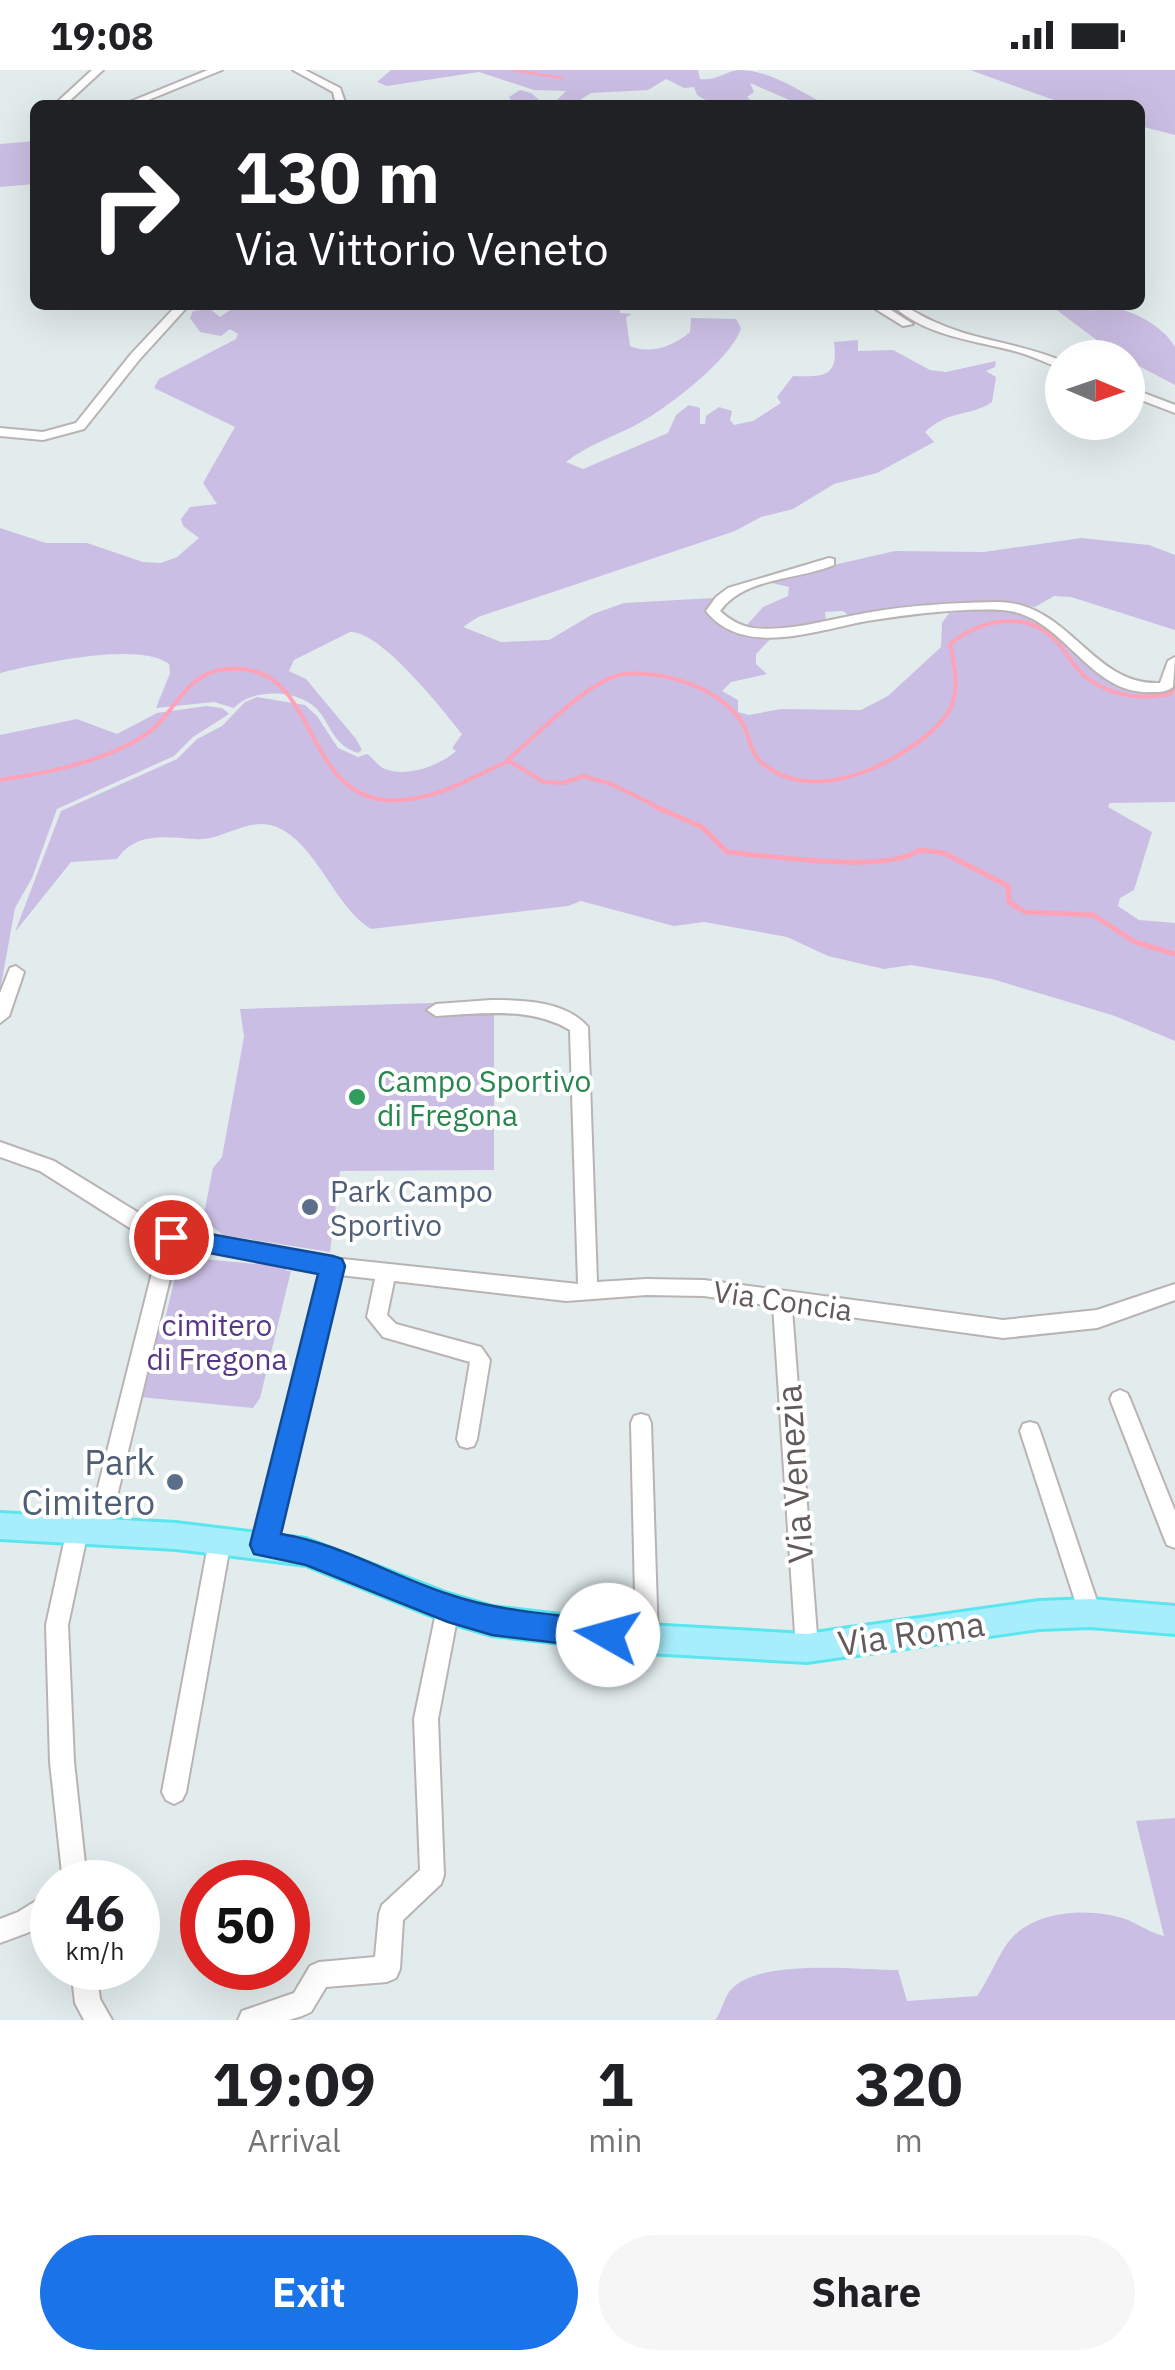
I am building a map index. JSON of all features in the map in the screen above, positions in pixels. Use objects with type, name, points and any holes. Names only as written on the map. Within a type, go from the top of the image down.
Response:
[{"type":"main road","name":"Via Roma","points":[[0,1526],[220,1540],[306,1552],[448,1608],[492,1621],[647,1639],[807,1648],[1039,1615],[1090,1612],[1175,1620]]},
{"type":"street","points":[[65,100],[98,70]]},
{"type":"street","points":[[140,100],[217,70]]},
{"type":"street","points":[[298,70],[338,90],[340,100]]},
{"type":"street","points":[[0,432],[43,436],[80,426],[135,357],[179,310]]},
{"type":"street","points":[[884,310],[933,335],[952,340],[964,338]]},
{"type":"street","points":[[905,310],[918,320],[964,338],[1016,348],[1045,359]]},
{"type":"street","points":[[1145,398],[1175,409]]},
{"type":"street","points":[[1156,402],[1175,418]]},
{"type":"street","points":[[829,562],[734,590],[713,611],[728,626],[764,632],[904,612],[1021,608],[1052,626],[1109,676],[1136,688],[1166,687],[1175,660]]},
{"type":"street","points":[[0,1016],[16,972]]},
{"type":"street","points":[[436,1010],[511,1008],[561,1013],[579,1027],[588,1292]]},
{"type":"street","name":"Via Concia","points":[[0,1149],[47,1166],[140,1224],[171,1237],[333,1266],[554,1292],[675,1286],[1004,1329],[1097,1319],[1175,1292]]},
{"type":"street","points":[[73,1860],[62,1762],[57,1625],[171,1237]]},
{"type":"street","points":[[264,1545],[333,1266]]},
{"type":"street","points":[[386,1272],[377,1317],[390,1332],[474,1354],[480,1360],[468,1439]]},
{"type":"street","name":"Via Venezia","points":[[782,1300],[807,1648]]},
{"type":"street","points":[[1120,1399],[1175,1538]]},
{"type":"street","points":[[641,1423],[647,1639]]},
{"type":"street","points":[[1030,1431],[1090,1612]]},
{"type":"street","points":[[174,1792],[220,1540]]},
{"type":"street","points":[[251,2020],[302,2003],[319,1975],[388,1969],[391,1914],[432,1876],[426,1718],[448,1608]]},
{"type":"street","points":[[0,1931],[30,1918]]},
{"type":"street","points":[[86,1990],[88,2004],[99,2020]]},
{"type":"green space","points":[[391,70],[698,70],[700,79],[706,79],[738,70],[784,82],[818,100],[789,100],[750,83],[754,92],[747,97],[750,100],[706,100],[697,95],[694,87],[684,88],[666,79],[648,90],[591,93],[580,100],[557,100],[566,91],[534,90],[479,72],[387,86],[377,82]]},
{"type":"green space","points":[[970,70],[1175,70],[1175,135],[1145,127],[1145,100],[1054,100]]},
{"type":"green space","points":[[520,90],[539,100],[509,97]]},
{"type":"green space","points":[[30,141],[30,184],[0,187],[0,144]]},
{"type":"green space","points":[[202,310],[211,310],[220,317],[230,310],[620,310],[632,314],[626,317],[630,346],[646,350],[662,348],[684,337],[690,332],[691,318],[736,319],[741,328],[725,354],[679,397],[647,419],[566,462],[583,469],[668,433],[676,415],[689,405],[700,408],[700,424],[705,424],[706,416],[719,407],[732,411],[730,420],[734,425],[753,421],[781,403],[777,397],[793,376],[827,373],[834,363],[834,342],[858,340],[858,351],[893,350],[930,370],[946,372],[996,361],[995,367],[986,371],[996,377],[992,402],[934,425],[925,432],[934,442],[877,473],[834,484],[793,509],[761,517],[735,531],[478,617],[463,627],[501,642],[549,640],[593,614],[624,603],[713,598],[726,616],[739,625],[778,631],[756,654],[756,664],[767,674],[731,682],[722,691],[738,700],[738,712],[749,715],[781,709],[861,710],[888,696],[941,647],[942,623],[949,613],[1017,605],[1033,609],[1065,631],[1118,678],[1173,686],[1175,681],[1175,802],[1110,803],[1108,807],[1152,832],[1134,890],[1120,898],[1118,906],[1139,920],[1175,923],[1175,1041],[1115,1016],[992,979],[911,965],[884,969],[828,956],[787,937],[704,922],[674,926],[581,901],[568,906],[371,929],[347,907],[304,847],[291,835],[266,824],[205,839],[151,838],[133,844],[117,859],[71,862],[15,932],[61,811],[177,759],[197,739],[222,726],[245,702],[257,697],[305,705],[338,748],[358,757],[367,754],[393,771],[423,769],[442,761],[456,751],[452,748],[462,734],[394,657],[363,635],[350,632],[294,660],[289,671],[306,679],[356,739],[362,750],[358,753],[339,742],[313,706],[291,696],[265,694],[242,701],[234,708],[214,702],[156,708],[170,673],[169,664],[154,657],[87,656],[0,673],[0,528],[46,543],[87,543],[143,562],[161,563],[177,557],[199,538],[183,526],[181,519],[190,507],[217,504],[203,483],[235,427],[154,388],[159,379],[236,339],[238,334],[230,329],[221,336],[200,332],[190,318],[193,311]]},
{"type":"green space","points":[[1057,310],[1121,310],[1151,323],[1175,347],[1175,385],[1145,369],[1145,340],[1097,340]]},
{"type":"green space","points":[[1081,538],[1149,545],[1175,555],[1175,630],[1071,597],[1054,596],[1035,607],[998,602],[851,617],[843,611],[825,612],[826,622],[789,628],[746,626],[763,607],[788,596],[789,587],[763,581],[895,551],[984,552]]},
{"type":"green space","points":[[206,706],[222,708],[229,714],[193,737],[174,756],[57,809],[32,878],[15,908],[0,991],[0,735],[77,719],[117,734],[157,713]]},
{"type":"green space","points":[[494,1001],[494,1170],[340,1171],[330,1252],[223,1235],[203,1219],[213,1168],[222,1157],[244,1037],[240,1009]]},
{"type":"green space","name":"cimitero di Fregona","points":[[193,1258],[287,1267],[286,1271],[291,1271],[260,1398],[253,1408],[140,1397],[157,1331],[162,1332],[177,1269]]},
{"type":"green space","points":[[1175,1818],[1175,2020],[715,2020],[729,1992],[742,1981],[783,1970],[898,1970],[907,2001],[977,1996],[1005,1947],[1020,1930],[1065,1914],[1114,1916],[1164,1936],[1136,1821]]},
{"type":"waterway","points":[[513,70],[562,78]]},
{"type":"waterway","points":[[508,759],[596,686],[625,674],[641,674],[673,678],[719,699],[741,721],[757,758],[779,774],[799,780],[841,779],[881,764],[931,732],[953,700],[955,676],[950,644],[975,629],[1004,621],[1018,621],[1045,631],[1082,674],[1106,689],[1148,697],[1170,694],[1175,687]]},
{"type":"waterway","points":[[0,780],[71,766],[123,747],[154,728],[196,681],[226,669],[248,670],[272,679],[290,697],[334,770],[353,789],[380,800],[429,795],[509,761],[544,782],[563,783],[583,776],[611,784],[662,809]]},
{"type":"waterway","points":[[656,807],[702,827],[727,852],[856,862],[904,857],[919,850],[944,853],[1008,886],[1009,902],[1025,912],[1093,915],[1135,942],[1175,954]]},
{"type":"place","name":"Campo Sportivo di Fregona","points":[[357,1097]]},
{"type":"place","name":"Park Campo Sportivo","points":[[310,1207]]},
{"type":"place","name":"Park Cimitero","points":[[175,1482]]},
{"type":"route","points":[[171,1237],[333,1266],[264,1545],[306,1552],[448,1608],[492,1621],[608,1635]]}]
